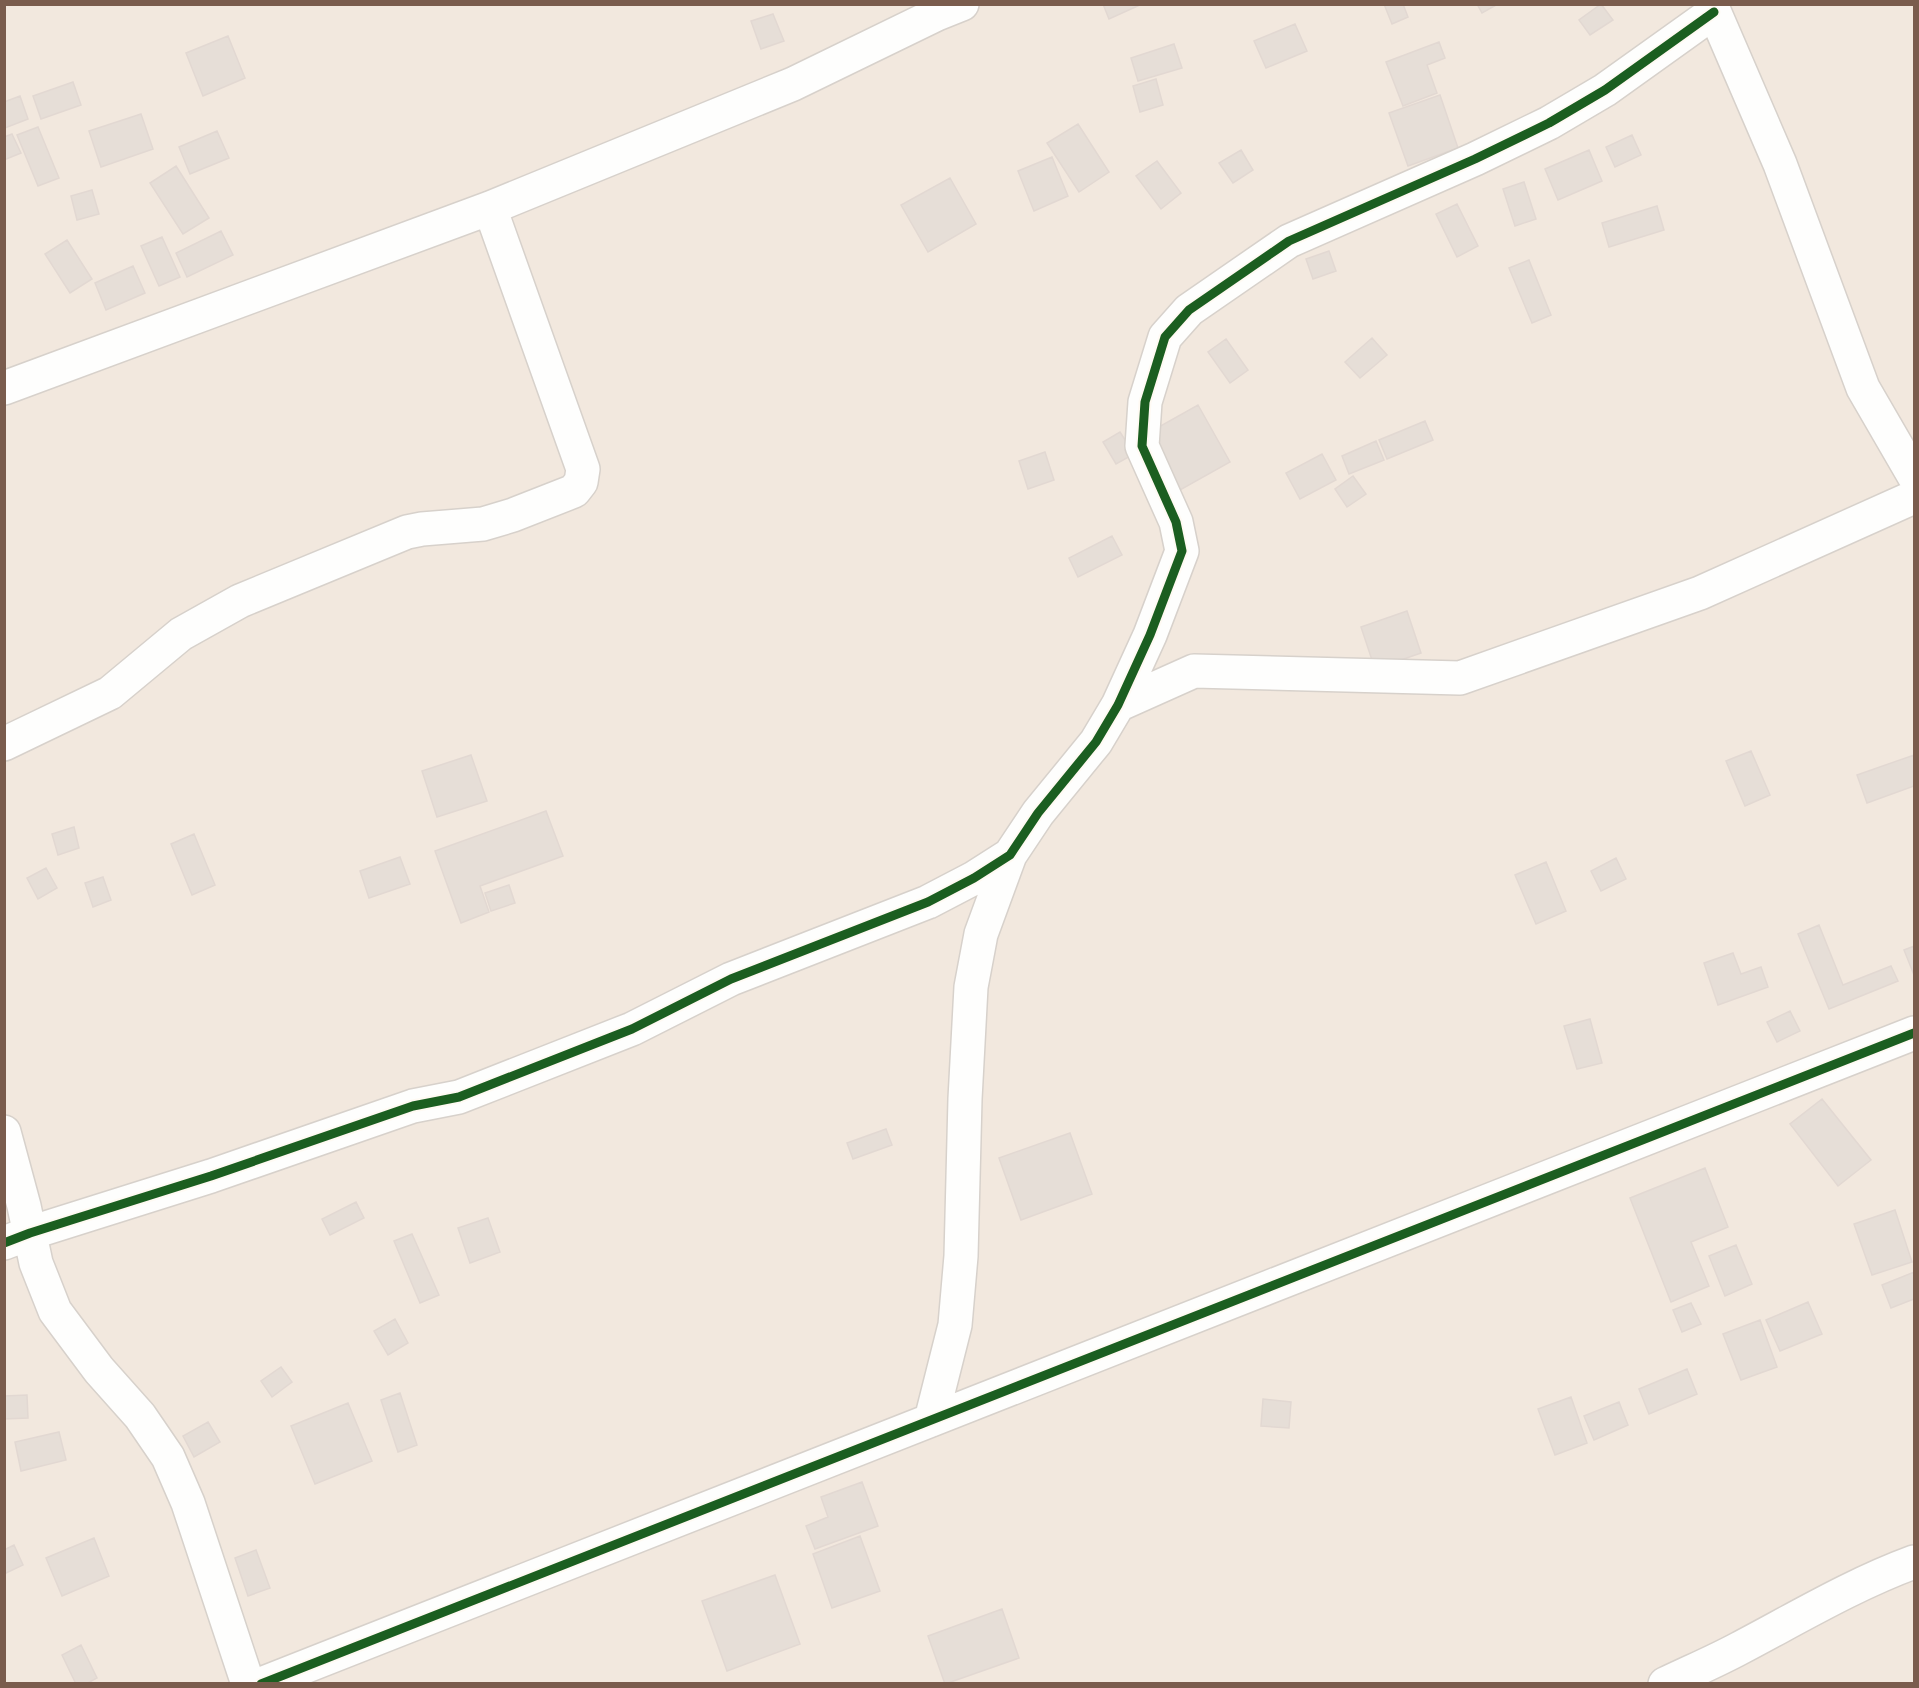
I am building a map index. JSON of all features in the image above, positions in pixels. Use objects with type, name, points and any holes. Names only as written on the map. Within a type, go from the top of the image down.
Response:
[{"type":"street","points":[[4,388],[490,208],[793,84],[943,8]]},
{"type":"street","points":[[931,1420],[955,1325],[961,1256],[965,1099],[971,987],[981,934],[1010,855],[1038,813],[1096,742],[1118,705],[1150,635],[1182,551],[1176,522],[1142,446],[1145,402],[1165,338],[1189,310],[1289,241],[1475,159],[1549,123],[1605,90],[1713,8],[1780,164],[1863,388],[1914,476]]},
{"type":"street","points":[[4,744],[110,693],[181,634],[240,601],[407,532],[483,524],[574,492],[581,482],[583,469],[490,208]]},
{"type":"street","points":[[1118,705],[1194,671],[1460,678],[1700,593],[1914,497]]},
{"type":"street","points":[[17,1238],[211,1176],[413,1106],[459,1097],[632,1029],[730,979],[928,902],[975,878],[1010,855]]},
{"type":"street","points":[[4,1132],[24,1206],[17,1238],[36,1263],[55,1311],[99,1370],[140,1416],[168,1457],[265,1682],[1914,1033]]},
{"type":"street","points":[[1665,1683],[1737,1650],[1818,1606],[1914,1562]]},
{"type":"shaded area","points":[[5,5],[1914,5],[1914,1683],[5,1683]]},
{"type":"building","points":[[1103,4],[1142,4],[1109,19]]},
{"type":"building","points":[[1384,4],[1403,4],[1408,17],[1392,24]]},
{"type":"building","points":[[1477,4],[1498,4],[1482,13]]},
{"type":"building","points":[[1601,4],[1613,20],[1590,35],[1579,20]]},
{"type":"building","points":[[773,14],[784,41],[761,49],[751,21]]},
{"type":"building","points":[[1295,24],[1307,51],[1266,68],[1254,41]]},
{"type":"building","points":[[228,36],[245,78],[203,96],[186,53]]},
{"type":"building","points":[[1439,42],[1445,58],[1427,65],[1437,93],[1403,106],[1386,62]]},
{"type":"building","points":[[1174,44],[1182,68],[1138,81],[1131,58]]},
{"type":"building","points":[[1156,79],[1163,105],[1140,112],[1133,86]]},
{"type":"building","points":[[73,82],[81,105],[41,119],[33,96]]},
{"type":"building","points":[[1440,95],[1458,148],[1408,166],[1389,113]]},
{"type":"building","points":[[20,96],[28,119],[5,128],[4,102]]},
{"type":"building","points":[[141,114],[153,149],[101,167],[89,131]]},
{"type":"building","points":[[1078,124],[1109,172],[1079,192],[1047,143]]},
{"type":"building","points":[[38,127],[59,178],[38,186],[17,135]]},
{"type":"building","points":[[217,131],[229,158],[190,174],[179,147]]},
{"type":"building","points":[[12,134],[21,153],[4,160],[4,137]]},
{"type":"building","points":[[1632,135],[1641,155],[1615,167],[1606,147]]},
{"type":"building","points":[[1241,150],[1253,170],[1233,183],[1219,163]]},
{"type":"building","points":[[1589,150],[1602,181],[1558,200],[1545,169]]},
{"type":"building","points":[[1052,157],[1068,196],[1034,211],[1018,171]]},
{"type":"building","points":[[1157,161],[1181,193],[1161,209],[1136,176]]},
{"type":"building","points":[[176,166],[209,218],[183,234],[150,183]]},
{"type":"building","points":[[950,178],[976,224],[928,252],[901,205]]},
{"type":"building","points":[[1524,182],[1536,219],[1515,226],[1503,189]]},
{"type":"building","points":[[92,190],[99,214],[77,220],[71,196]]},
{"type":"building","points":[[1457,204],[1478,246],[1457,257],[1436,214]]},
{"type":"building","points":[[1657,206],[1664,230],[1609,247],[1602,223]]},
{"type":"building","points":[[221,231],[233,255],[187,277],[176,253]]},
{"type":"building","points":[[162,237],[180,277],[159,286],[141,246]]},
{"type":"building","points":[[67,240],[92,279],[70,293],[45,254]]},
{"type":"building","points":[[1329,251],[1336,271],[1313,279],[1306,259]]},
{"type":"building","points":[[1529,260],[1551,315],[1532,323],[1509,268]]},
{"type":"building","points":[[133,266],[145,293],[106,310],[95,283]]},
{"type":"building","points":[[1372,338],[1387,355],[1360,378],[1345,362]]},
{"type":"building","points":[[1226,339],[1248,370],[1230,383],[1208,352]]},
{"type":"building","points":[[1198,405],[1230,462],[1180,490],[1148,433]]},
{"type":"building","points":[[1425,421],[1433,440],[1387,459],[1379,440]]},
{"type":"building","points":[[1120,432],[1134,454],[1116,464],[1103,442]]},
{"type":"building","points":[[1376,441],[1384,460],[1349,474],[1342,456]]},
{"type":"building","points":[[1045,452],[1054,480],[1028,489],[1019,461]]},
{"type":"building","points":[[1322,454],[1336,480],[1300,499],[1286,473]]},
{"type":"building","points":[[1353,476],[1366,494],[1347,507],[1335,489]]},
{"type":"building","points":[[1112,536],[1122,555],[1078,577],[1069,558]]},
{"type":"building","points":[[1407,611],[1421,653],[1375,669],[1361,627]]},
{"type":"building","points":[[1751,751],[1770,795],[1745,806],[1726,761]]},
{"type":"building","points":[[471,755],[487,801],[437,817],[422,771]]},
{"type":"building","points":[[1914,755],[1914,786],[1867,803],[1857,775]]},
{"type":"building","points":[[546,811],[563,856],[480,886],[489,912],[461,923],[435,851]]},
{"type":"building","points":[[74,827],[79,848],[58,855],[52,834]]},
{"type":"building","points":[[194,834],[215,885],[192,895],[171,844]]},
{"type":"building","points":[[400,857],[410,884],[369,898],[360,871]]},
{"type":"building","points":[[1616,858],[1626,879],[1601,891],[1591,871]]},
{"type":"building","points":[[1546,862],[1566,911],[1536,924],[1515,875]]},
{"type":"building","points":[[46,868],[57,888],[38,899],[27,878]]},
{"type":"building","points":[[103,877],[111,900],[93,907],[85,883]]},
{"type":"building","points":[[509,885],[515,903],[491,911],[485,893]]},
{"type":"building","points":[[1819,925],[1843,985],[1891,966],[1898,981],[1829,1009],[1798,934]]},
{"type":"building","points":[[1914,946],[1914,975],[1904,950]]},
{"type":"building","points":[[1733,953],[1741,974],[1761,967],[1768,987],[1718,1005],[1704,963]]},
{"type":"building","points":[[1790,1011],[1800,1031],[1777,1042],[1767,1022]]},
{"type":"building","points":[[1590,1019],[1602,1063],[1577,1069],[1564,1026]]},
{"type":"building","points":[[1822,1099],[1871,1160],[1838,1186],[1790,1124]]},
{"type":"building","points":[[886,1129],[892,1145],[853,1159],[847,1143]]},
{"type":"building","points":[[1070,1133],[1092,1194],[1021,1220],[999,1158]]},
{"type":"building","points":[[1705,1168],[1728,1227],[1691,1242],[1709,1286],[1671,1302],[1630,1198]]},
{"type":"building","points":[[356,1202],[364,1218],[330,1235],[322,1219]]},
{"type":"building","points":[[1895,1210],[1912,1262],[1872,1275],[1854,1224]]},
{"type":"building","points":[[488,1218],[500,1252],[470,1263],[458,1228]]},
{"type":"building","points":[[412,1234],[439,1295],[420,1303],[394,1241]]},
{"type":"building","points":[[1736,1245],[1752,1284],[1725,1296],[1709,1256]]},
{"type":"building","points":[[1914,1272],[1914,1299],[1891,1308],[1882,1285]]},
{"type":"building","points":[[1808,1302],[1822,1334],[1780,1351],[1766,1320]]},
{"type":"building","points":[[1691,1303],[1701,1324],[1682,1332],[1673,1310]]},
{"type":"building","points":[[395,1319],[408,1343],[388,1355],[374,1331]]},
{"type":"building","points":[[1760,1320],[1777,1367],[1741,1380],[1723,1334]]},
{"type":"building","points":[[281,1367],[292,1382],[272,1397],[261,1381]]},
{"type":"building","points":[[1687,1369],[1697,1394],[1649,1414],[1639,1389]]},
{"type":"building","points":[[400,1393],[417,1445],[398,1452],[381,1400]]},
{"type":"building","points":[[27,1395],[28,1418],[4,1419],[4,1396]]},
{"type":"building","points":[[1571,1397],[1587,1443],[1555,1455],[1538,1409]]},
{"type":"building","points":[[1263,1399],[1291,1402],[1289,1428],[1261,1426]]},
{"type":"building","points":[[1619,1402],[1628,1425],[1594,1440],[1584,1416]]},
{"type":"building","points":[[348,1403],[372,1461],[315,1484],[291,1426]]},
{"type":"building","points":[[208,1422],[220,1442],[194,1457],[183,1436]]},
{"type":"building","points":[[59,1432],[66,1460],[21,1471],[15,1442]]},
{"type":"building","points":[[862,1482],[878,1526],[815,1549],[806,1526],[828,1517],[821,1497]]},
{"type":"building","points":[[860,1536],[880,1591],[832,1608],[813,1554]]},
{"type":"building","points":[[94,1538],[109,1576],[62,1596],[46,1558]]},
{"type":"building","points":[[14,1545],[23,1565],[4,1574],[4,1550]]},
{"type":"building","points":[[256,1550],[270,1588],[248,1596],[235,1558]]},
{"type":"building","points":[[775,1575],[800,1644],[727,1671],[702,1601]]},
{"type":"building","points":[[1002,1609],[1019,1658],[945,1684],[928,1636]]},
{"type":"building","points":[[81,1645],[97,1678],[86,1684],[76,1684],[62,1655]]},
{"type":"cycle path","points":[[4,1243],[211,1176],[413,1106],[459,1097],[632,1029],[731,979],[928,902],[974,878],[1010,855],[1038,813],[1096,742],[1118,705],[1150,635],[1182,551],[1176,522],[1142,446],[1145,402],[1165,337],[1189,310],[1289,241],[1475,159],[1549,123],[1605,90],[1714,12]]},
{"type":"cycle path","points":[[261,1684],[1914,1033]]}]
